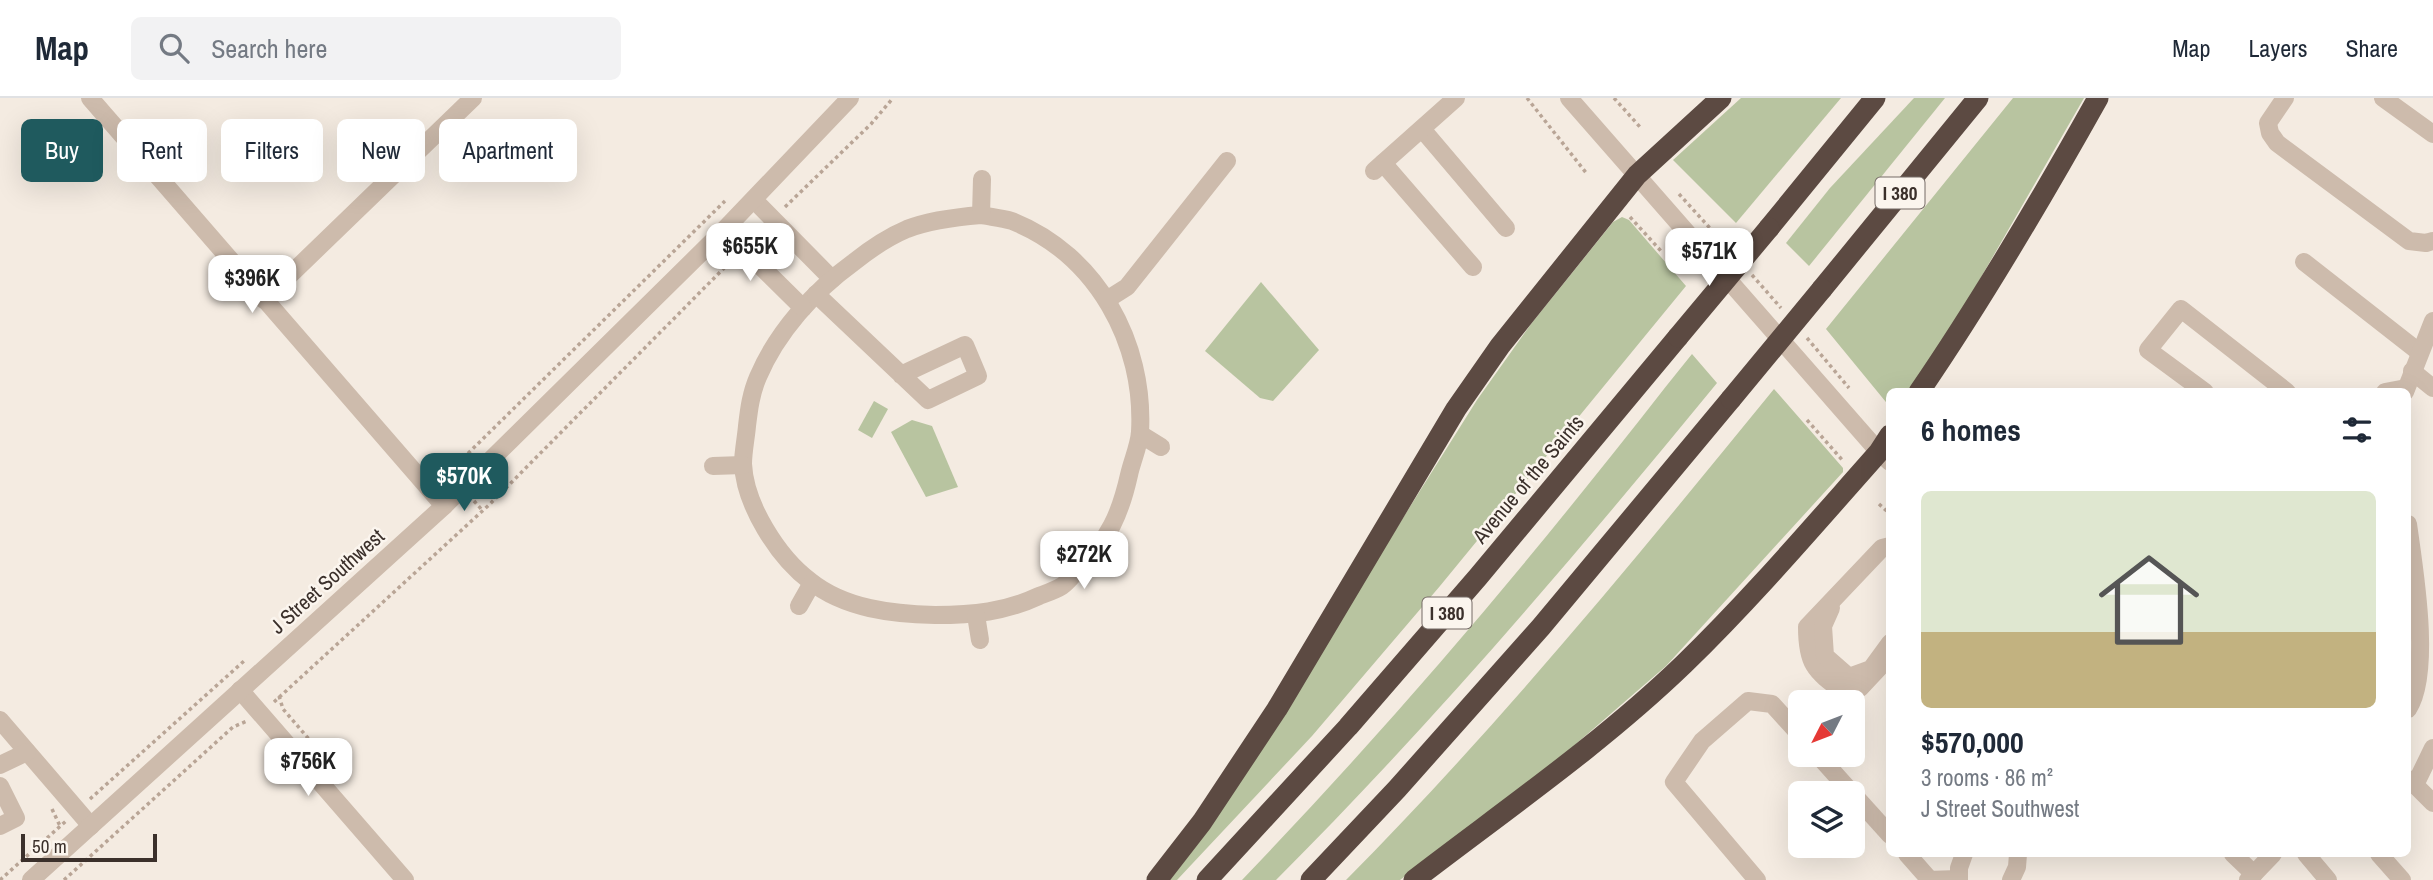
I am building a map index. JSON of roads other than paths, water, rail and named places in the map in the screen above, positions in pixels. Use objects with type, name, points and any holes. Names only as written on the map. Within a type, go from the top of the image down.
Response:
[{"type":"highway","points":[[1157,880],[1202,822],[1277,709],[1456,409],[1500,346],[1637,175],[1721,98]]},
{"type":"highway","name":"Avenue of the Saints","points":[[1208,880],[1366,707],[1478,577],[1875,98]]},
{"type":"highway","name":"I 380","points":[[1311,880],[1397,789],[1541,627],[1978,98]]},
{"type":"highway","points":[[1922,388],[1961,331],[2098,98]]},
{"type":"highway","points":[[1414,880],[1580,754],[1683,665],[1886,450]]},
{"type":"street","points":[[90,98],[444,506]]},
{"type":"street","points":[[264,300],[473,98]]},
{"type":"street","name":"J Street Southwest","points":[[31,880],[444,506],[754,200],[850,98]]},
{"type":"street","points":[[1456,98],[1378,167],[1473,267]]},
{"type":"street","points":[[1569,98],[1886,450]]},
{"type":"street","points":[[2285,98],[2268,123],[2270,133],[2277,143],[2409,241],[2433,241]]},
{"type":"street","points":[[2383,98],[2433,134]]},
{"type":"street","points":[[1422,129],[1506,228]]},
{"type":"street","points":[[1108,299],[1127,287],[1227,161]]},
{"type":"street","points":[[981,215],[982,179]]},
{"type":"street","points":[[754,200],[832,279]]},
{"type":"street","points":[[981,215],[1010,220],[1044,237],[1077,262],[1108,299],[1125,335],[1137,378],[1140,434],[1122,506],[1100,547],[1063,586],[1020,605],[976,615],[902,615],[856,605],[812,583],[776,546],[751,496],[743,465],[750,403],[757,378],[770,354],[803,308],[832,279],[866,253],[906,230],[950,218],[981,215]]},
{"type":"street","points":[[724,230],[803,308]]},
{"type":"street","points":[[2304,262],[2419,352]]},
{"type":"street","points":[[816,294],[901,375]]},
{"type":"street","points":[[2200,388],[2148,350],[2181,309],[2282,388]]},
{"type":"street","points":[[2406,388],[2433,321]]},
{"type":"street","points":[[2412,371],[2433,388]]},
{"type":"street","points":[[1140,434],[1161,447]]},
{"type":"street","points":[[713,466],[743,465]]},
{"type":"street","points":[[2411,546],[2420,613],[2418,671],[2411,704]]},
{"type":"street","points":[[1886,547],[1882,548],[1807,627],[1807,653],[1824,678],[1843,691],[1860,688],[1886,660]]},
{"type":"street","points":[[799,606],[812,583]]},
{"type":"street","points":[[1835,599],[1823,626],[1825,656],[1849,677],[1871,669],[1886,648]]},
{"type":"street","points":[[976,615],[980,640]]},
{"type":"street","points":[[240,690],[405,880]]},
{"type":"street","points":[[1757,880],[1674,782],[1702,740],[1748,701],[1772,704],[1788,722]]},
{"type":"street","points":[[0,720],[91,826]]},
{"type":"street","points":[[2433,748],[2412,782],[2433,803]]},
{"type":"street","points":[[0,765],[27,752]]},
{"type":"street","points":[[1829,767],[1842,781]]},
{"type":"street","points":[[0,786],[16,818],[0,826]]},
{"type":"street","points":[[1865,807],[1886,830]]},
{"type":"street","points":[[1910,857],[1928,879],[1959,880],[1963,857]]},
{"type":"street","points":[[2011,880],[2018,857]]},
{"type":"street","points":[[2235,857],[2251,877],[2270,857]]},
{"type":"street","points":[[2309,857],[2328,880]]},
{"type":"street","points":[[2382,857],[2402,880]]}]
